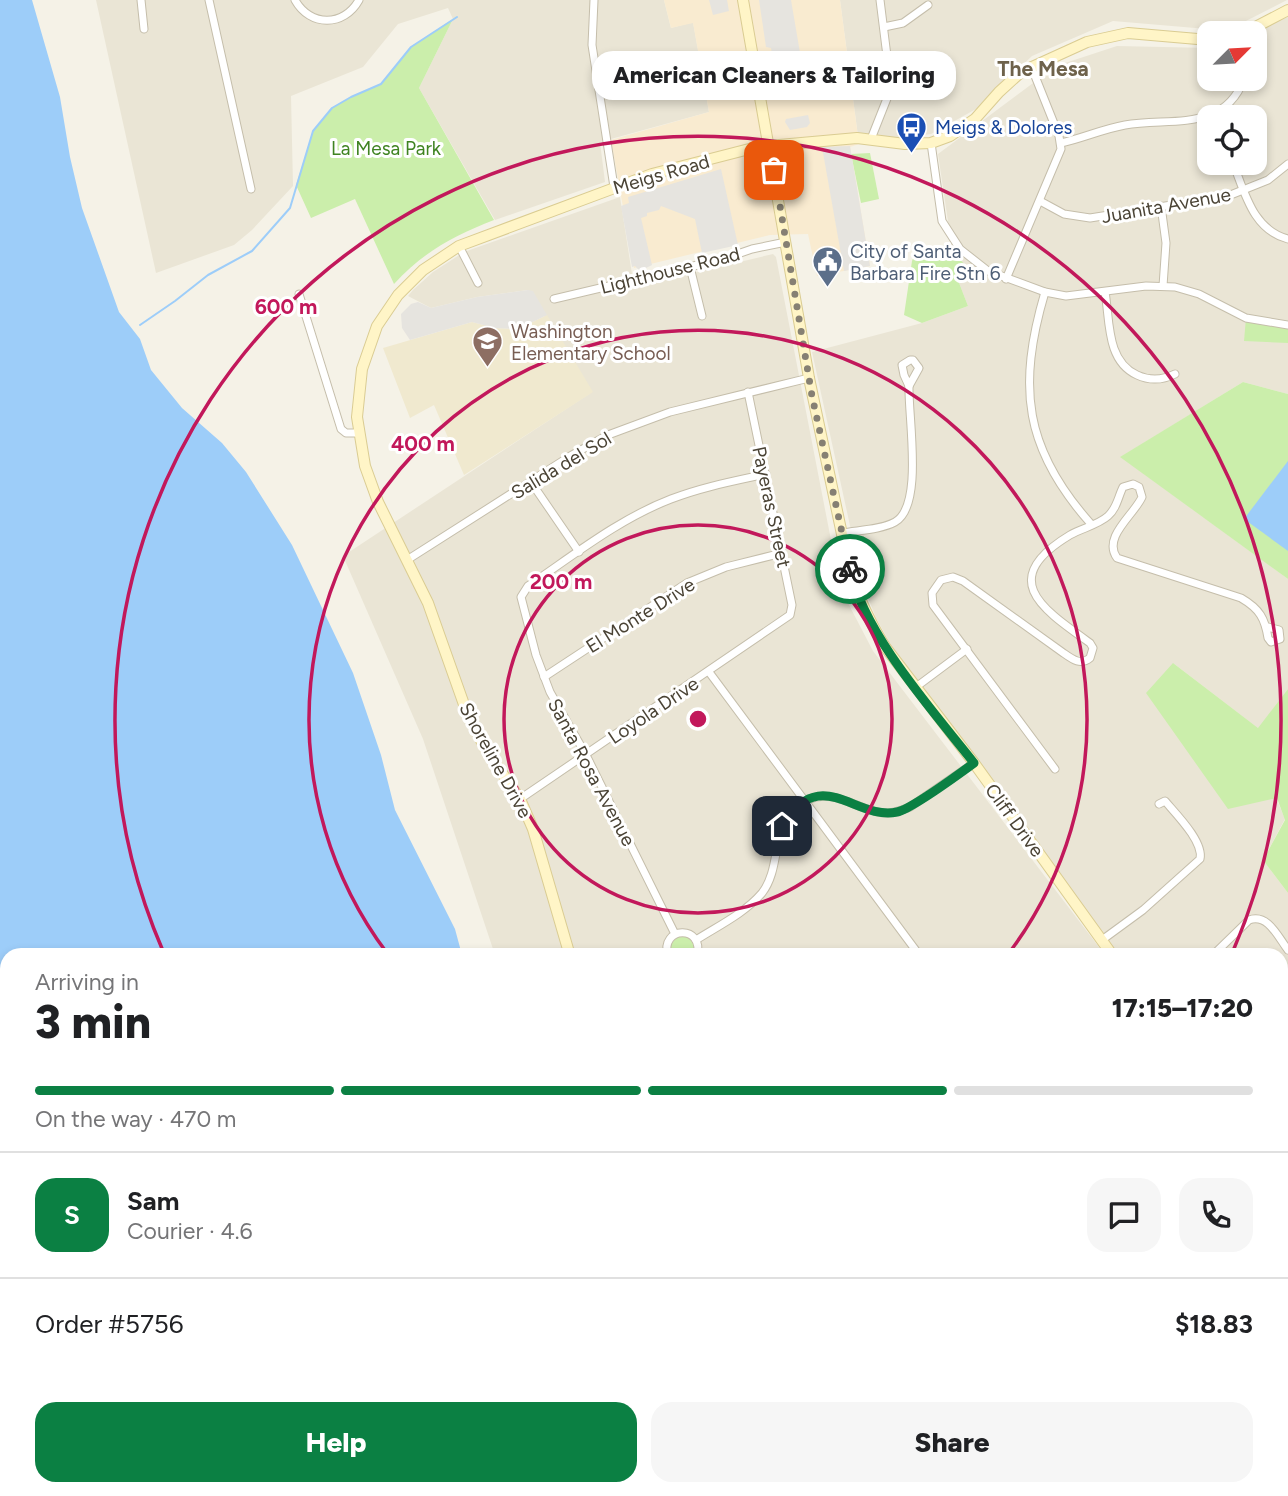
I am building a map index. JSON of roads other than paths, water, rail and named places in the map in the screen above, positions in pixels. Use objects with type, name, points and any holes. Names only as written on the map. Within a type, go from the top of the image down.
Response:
[{"type":"main road","name":"Cliff Drive","points":[[743,0],[809,378],[851,577],[867,615],[886,648],[974,763],[1108,948]]},
{"type":"main road","points":[[1267,21],[1288,10]]},
{"type":"main road","name":"Meigs Road","points":[[393,531],[370,482],[358,433],[359,385],[366,354],[377,326],[398,295],[438,258],[459,246],[614,187],[757,147],[840,138],[905,144],[931,143],[968,125],[1011,80],[1031,66],[1087,42],[1115,34],[1141,33],[1197,39]]},
{"type":"main road","name":"Shoreline Drive","points":[[393,531],[437,626],[467,713],[486,750],[520,799],[533,829],[568,948]]},
{"type":"street","points":[[141,0],[144,29]]},
{"type":"street","points":[[209,0],[251,189]]},
{"type":"street","points":[[295,0],[306,14],[323,21],[344,16],[359,0]]},
{"type":"street","points":[[594,0],[592,45],[614,187]]},
{"type":"street","points":[[871,139],[890,90],[880,0]]},
{"type":"street","points":[[884,27],[903,23],[928,5]]},
{"type":"street","points":[[1006,279],[1059,157],[1061,143],[1031,66]]},
{"type":"street","points":[[1061,143],[1113,127],[1197,119]]},
{"type":"street","points":[[931,143],[939,212],[948,232],[960,249],[975,263],[1006,279],[1066,296],[1163,286],[1199,294],[1246,318],[1288,326]]},
{"type":"street","name":"Juanita Avenue","points":[[1040,201],[1064,214],[1081,218],[1227,196],[1268,180],[1288,164]]},
{"type":"street","points":[[1238,175],[1252,211],[1261,224],[1288,239]]},
{"type":"street","points":[[1161,206],[1166,243],[1163,286]]},
{"type":"street","name":"Lighthouse Road","points":[[554,299],[723,260],[752,249],[786,242]]},
{"type":"street","points":[[459,246],[478,283]]},
{"type":"street","points":[[690,267],[702,316]]},
{"type":"street","points":[[1045,292],[1028,363],[1031,409],[1035,429],[1049,465],[1069,498],[1091,524]]},
{"type":"street","points":[[1105,292],[1112,344],[1120,361],[1132,373],[1142,377],[1158,379],[1175,374]]},
{"type":"street","points":[[299,294],[341,429],[346,433],[358,433]]},
{"type":"street","name":"Salida del Sol","points":[[407,560],[580,450],[628,426],[670,412],[809,378]]},
{"type":"street","points":[[842,533],[888,525],[899,520],[907,510],[912,469],[909,386]]},
{"type":"street","name":"Payeras Street","points":[[748,392],[792,605],[785,620]]},
{"type":"street","points":[[531,482],[579,552],[632,517],[669,500],[697,490],[766,474]]},
{"type":"street","points":[[1055,769],[932,601],[935,585],[945,578],[953,577],[963,581],[1072,658],[1082,662],[1090,658],[1093,648],[1050,614],[1032,588],[1031,570],[1055,545],[1110,514],[1123,487],[1136,485],[1141,490],[1142,497],[1114,538],[1112,548],[1117,558],[1241,598],[1252,604],[1268,627]]},
{"type":"street","name":"Santa Rosa Avenue","points":[[579,552],[525,588],[521,604],[544,677],[675,934]]},
{"type":"street","name":"El Monte Drive","points":[[544,677],[687,583],[726,567],[782,553]]},
{"type":"street","name":"Loyola Drive","points":[[520,799],[785,620]]},
{"type":"street","points":[[916,687],[967,649]]},
{"type":"street","points":[[709,671],[914,948]]},
{"type":"street","points":[[696,940],[746,908],[762,892],[775,866],[782,826],[791,813],[806,800],[832,796],[883,813],[898,812],[910,807],[974,763]]},
{"type":"street","points":[[1102,940],[1143,910],[1200,859],[1199,846],[1182,821],[1165,801],[1159,804]]},
{"type":"street","points":[[1220,948],[1249,920],[1256,918],[1266,922],[1286,948]]},
{"type":"street","points":[[667,948],[667,944],[675,934],[687,933],[696,940],[698,948]]},
{"type":"water","points":[[0,0],[32,0],[60,97],[82,208],[119,312],[140,339],[151,370],[182,408],[222,443],[246,472],[292,545],[353,673],[381,755],[395,810],[455,929],[460,948],[0,948]]},
{"type":"water","points":[[1288,461],[1288,551],[1244,519]]},
{"type":"waterway","points":[[140,325],[208,275],[252,251],[290,208],[313,131],[332,108],[381,84],[411,47],[457,17]]},
{"type":"place","name":"Meigs & Dolores","points":[[912,154]]},
{"type":"place","name":"American Cleaners & Tailoring","points":[[774,170]]},
{"type":"place","name":"City of Santa Barbara Fire Stn 6","points":[[827,289]]},
{"type":"place","name":"Washington Elementary School","points":[[488,369]]},
{"type":"district","name":"The Mesa","points":[[1043,69]]},
{"type":"park label","name":"La Mesa Park","points":[[386,148]]}]
